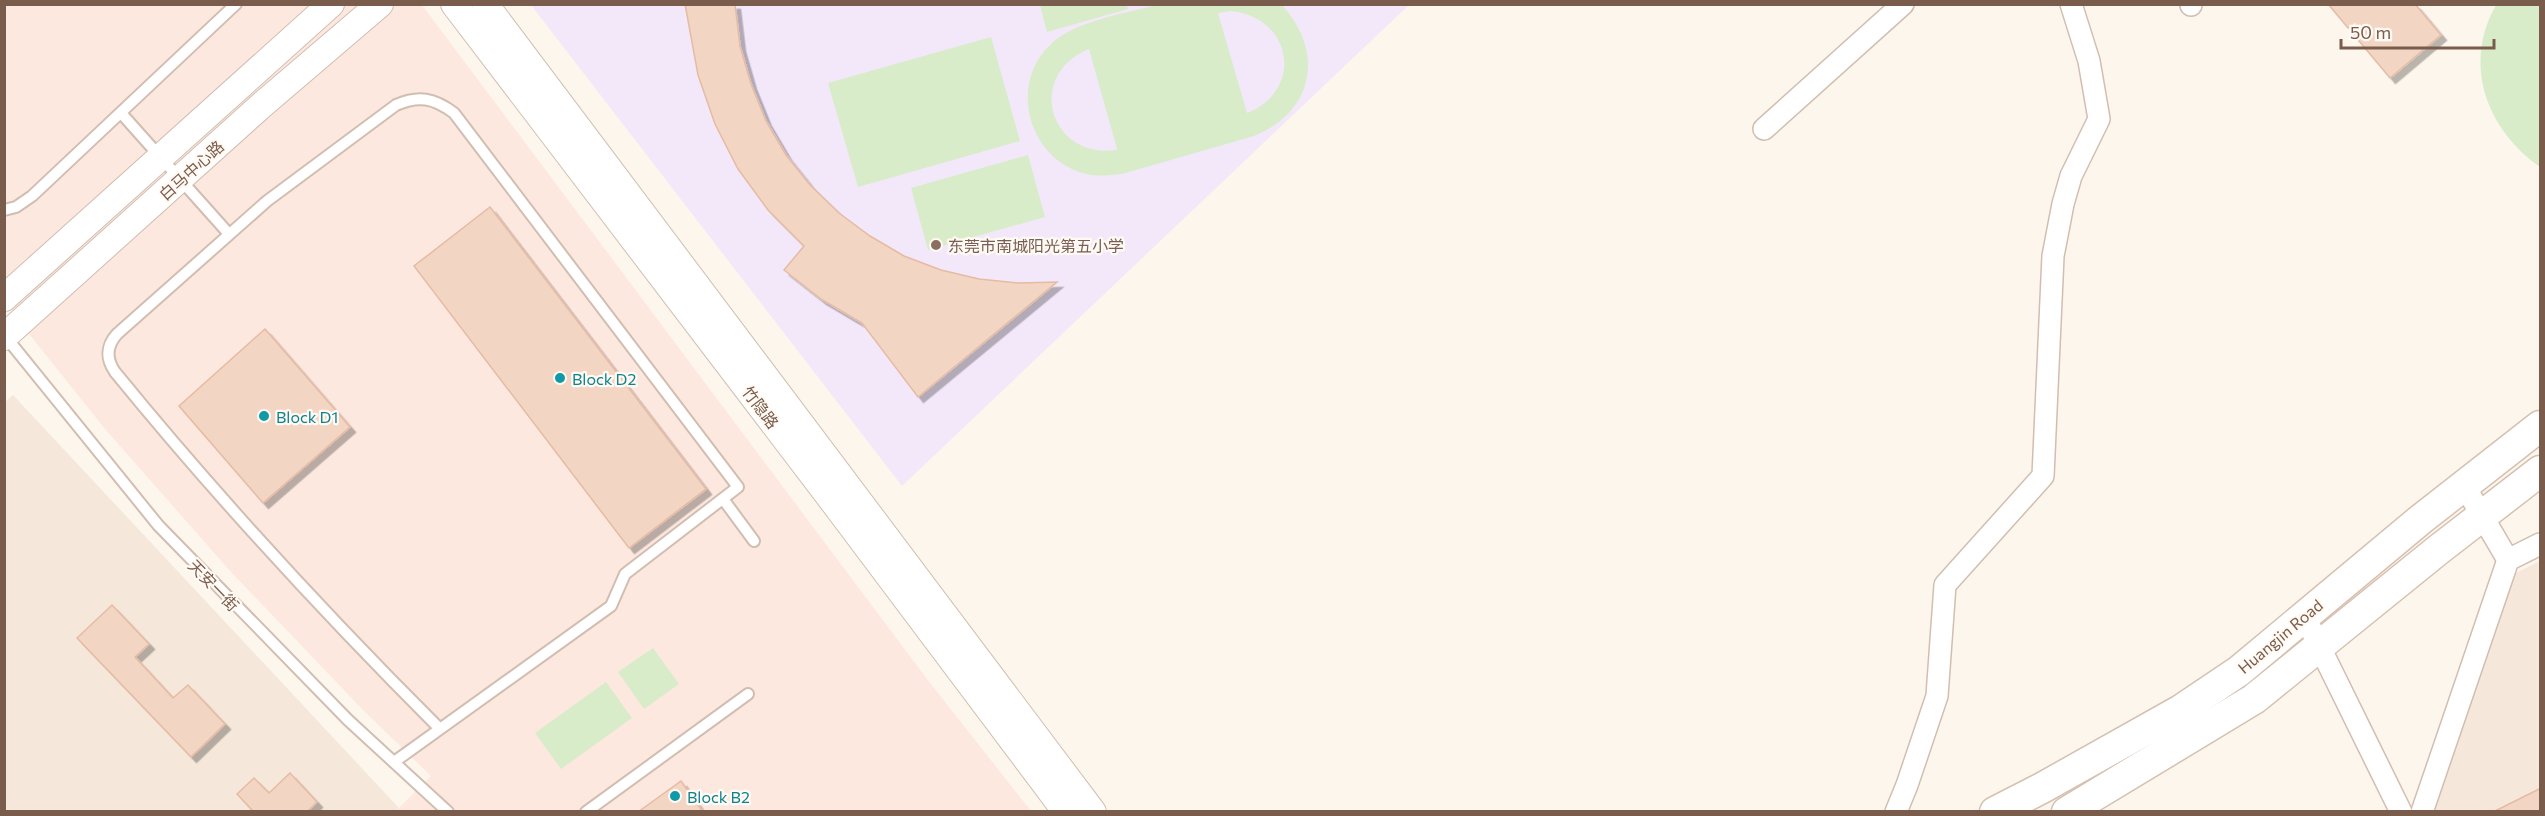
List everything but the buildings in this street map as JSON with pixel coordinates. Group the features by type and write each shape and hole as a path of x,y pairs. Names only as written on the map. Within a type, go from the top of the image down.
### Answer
{"main road":[{"name":"Huangjin Road","path":"1995,812 2181,710 2239,671 2464,485 2541,426"},
{"name":"Huangjin Road","path":"2067,812 2254,699 2541,471"}],"street":[{"name":"白马中心路","path":"4,298 331,4"},
{"name":"白马中心路","path":"5,337 263,104 380,4"},
{"name":"竹隐路","path":"454,4 1066,812"},
{"name":"竹隐路","path":"485,4 1093,812"},
{"path":"1764,129 1903,4"},
{"path":"1896,812 1908,785 1936,696 1945,585 2043,476 2054,256 2062,204 2071,176 2099,119 2089,61 2071,4"},
{"path":"2464,485 2508,560"},
{"path":"2422,812 2508,560 2541,544"},
{"path":"2304,615 2402,812"}],"lane":[{"path":"4,210 16,207 32,196 236,4"},
{"path":"394,762 440,729 611,606 626,574 738,487 454,113 441,103 426,98 411,99 396,105 267,201 117,334 108,348 110,365 155,421 255,535 382,671 440,729"},
{"path":"121,113 229,234"},
{"name":"天安一街","path":"5,337 158,525 236,608 448,812"},
{"path":"723,499 754,541"},
{"path":"586,812 748,694"}],"shaded area":[{"path":"5,5 422,5 927,679 1031,811 396,811 431,776 363,710 231,572 105,429 5,304"},
{"name":"东莞市南城阳光第五小学","path":"531,5 1409,5 902,486"},
{"path":"13,395 399,808 396,811 5,811 4,403"},
{"path":"2540,561 2540,811 2422,812 2514,574"}],"green space":[{"path":"1040,5 1127,5 1128,9 1047,32"},
{"path":"1157,5 1282,5 1296,23 1304,42 1308,61 1307,79 1301,96 1290,112 1274,125 1254,136 1122,174 1090,175 1066,166 1050,154 1038,138 1031,119 1028,99 1030,80 1038,61 1051,44 1073,29 1101,19","holes":["1231,11 1252,16 1267,26 1278,40 1284,56 1284,72 1278,88 1265,102 1247,113 1218,13","1089,49 1117,149 1117,150 1094,150 1075,142 1061,129 1054,113 1052,95 1057,77 1069,61"]},
{"path":"2496,5 2540,5 2540,167 2521,152 2506,135 2485,95 2481,73 2481,50 2486,28"},
{"path":"991,37 1020,141 858,187 828,83"},
{"path":"1028,155 1045,217 928,250 911,188"},
{"path":"653,648 679,684 644,709 618,672"},
{"path":"606,682 632,718 561,769 535,733"}],"place":[{"name":"东莞市南城阳光第五小学","path":"936,245"},
{"name":"Block D2","path":"560,378"},
{"name":"Block D1","path":"264,416"},
{"name":"Block B2","path":"675,796"}]}
